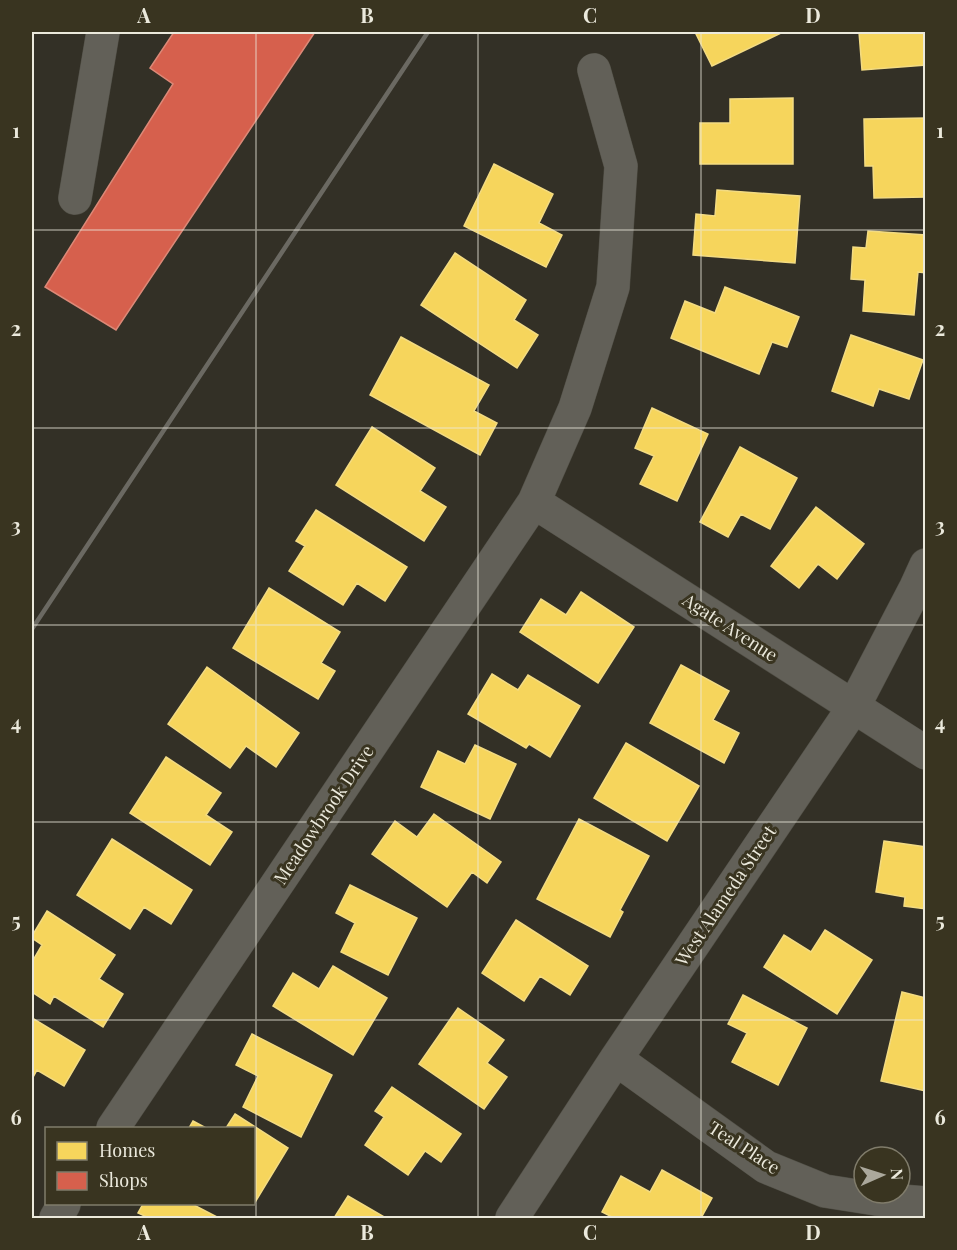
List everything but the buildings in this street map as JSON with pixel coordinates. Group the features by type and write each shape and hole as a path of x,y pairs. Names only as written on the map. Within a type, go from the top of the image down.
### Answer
{"street":[{"path":"75,198 103,32"},
{"name":"Meadowbrook Drive","path":"114,1127 534,502 575,408 613,287 621,166 594,70"},
{"name":"Agate Avenue","path":"534,502 926,753"},
{"name":"West Alameda Street","path":"512,1218 616,1059 853,708 926,565"},
{"name":"Teal Place","path":"616,1059 766,1167 825,1191 876,1199 926,1203"}],"railway":[{"path":"32,629 428,32"}]}
